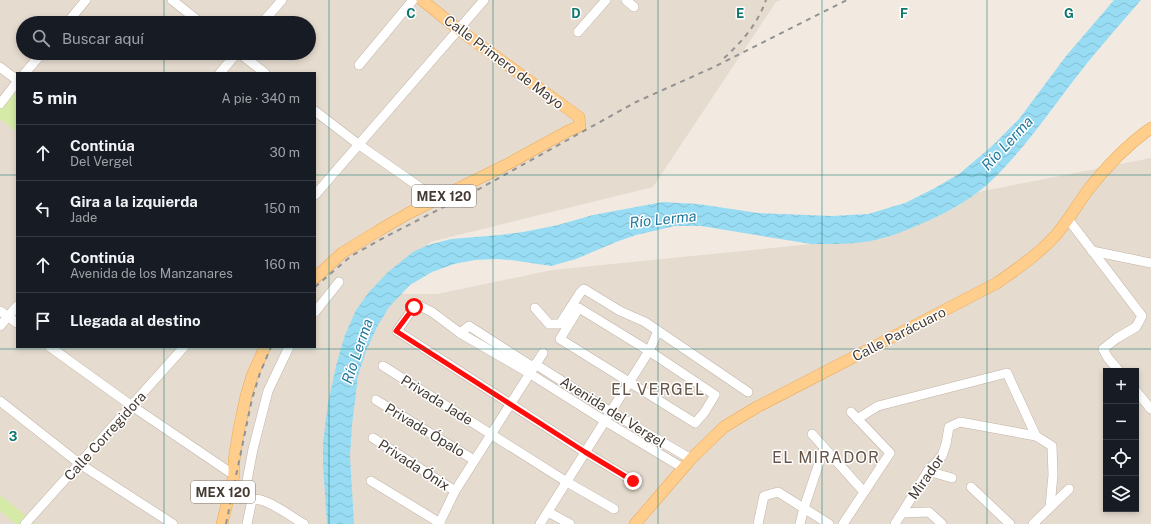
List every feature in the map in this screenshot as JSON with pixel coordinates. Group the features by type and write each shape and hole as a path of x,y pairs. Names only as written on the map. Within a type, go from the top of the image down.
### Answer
{"main road":[{"name":"Calle Primero de Mayo","path":"422,0 458,29 579,117 580,126 568,130 438,200"},
{"name":"Calle Parácuaro","path":"636,524 691,459 724,427 757,407 997,283 1025,264 1056,234 1089,189 1117,157 1151,128"},
{"name":"MEX 120","path":"316,277 342,253 403,216 438,200"},
{"name":"MEX 120","path":"222,524 246,396 252,376 265,348"},
{"name":"MEX 120","path":"215,524 231,474"}],"street":[{"path":"73,16 86,0"},
{"path":"172,0 192,16"},
{"path":"268,16 282,0"},
{"path":"359,64 413,0"},
{"path":"316,194 484,0"},
{"path":"578,32 606,0"},
{"path":"26,72 36,60"},
{"path":"221,72 232,60"},
{"path":"247,60 264,72"},
{"path":"0,67 16,80"},
{"path":"0,104 16,82"},
{"path":"316,112 358,144 438,200"},
{"path":"1068,219 1142,316 1136,328 1117,338 1103,349 1116,368"},
{"path":"1092,251 1151,263"},
{"path":"316,311 339,282"},
{"path":"535,308 549,324 560,324 584,289 620,311 645,322 748,392"},
{"path":"532,368 460,334 432,312 418,305 414,307 396,331 633,481"},
{"path":"0,326 16,307"},
{"path":"579,308 649,351 715,395 704,413 695,422 560,339 579,308"},
{"path":"0,311 16,322"},
{"path":"540,524 649,351 658,331"},
{"path":"51,348 231,474"},
{"name":"Calle Corregidora","path":"26,524 183,348"},
{"path":"247,524 252,500 246,486 253,449 268,391 289,348"},
{"path":"371,481 440,524 455,491 532,368 543,353"},
{"name":"Privada Jade","path":"383,366 567,482 614,509"},
{"name":"Avenida del Vergel","path":"532,368 691,459"},
{"name":"Avenida del Vergel","path":"532,368 605,421 683,468"},
{"path":"857,419 878,406 1007,373 1036,436 1052,446 1053,475 1050,507"},
{"path":"1139,394 1151,408"},
{"name":"Privada Ópalo","path":"376,400 474,460"},
{"path":"0,401 80,464 173,524"},
{"path":"843,524 890,453 850,412"},
{"name":"Mirador","path":"895,524 928,471 942,456 946,444 948,427 960,422 1036,436"},
{"path":"812,434 864,492"},
{"name":"Privada Ónix","path":"373,438 455,491"},
{"path":"800,524 824,448"},
{"path":"928,471 952,478"},
{"path":"971,487 1010,524"},
{"path":"1033,524 1069,489"},
{"path":"758,524 764,496 778,492 829,524"},
{"path":"252,500 260,499 304,524"},
{"path":"548,512 570,524"},
{"path":"902,513 929,512 942,524"}],"shaded area":[{"path":"0,0 781,0 776,2 653,187 430,242 392,294 437,294 552,270 884,238 934,218 960,205 978,192 1151,158 1151,524 0,524"}],"green space":[{"path":"16,87 16,131 0,119 0,109"},
{"path":"0,495 36,524 16,524 0,511"}],"water":[{"name":"Río Lerma","path":"1114,0 1141,0 1088,62 1041,124 1004,168 981,190 971,197 941,215 909,229 865,242 847,244 811,244 701,226 675,226 636,235 576,259 551,266 511,260 475,260 454,264 432,272 410,285 389,307 377,327 366,351 358,376 350,456 354,524 327,524 323,443 328,403 337,362 345,335 356,310 369,292 388,272 413,252 428,245 451,239 523,232 558,225 593,215 663,202 698,204 758,213 832,216 868,214 905,203 959,174 991,147 1019,119 1066,56"}],"railway":[{"path":"724,58 749,32 759,17 766,0"},
{"path":"316,286 351,256 387,236 479,189 636,102 714,67 847,0"},
{"path":"226,524 252,399 260,373 271,348"}],"district":[{"name":"EL VERGEL","path":"658,389"},
{"name":"EL MIRADOR","path":"826,457"}],"route":[{"path":"414,307 396,331 633,481"}]}
